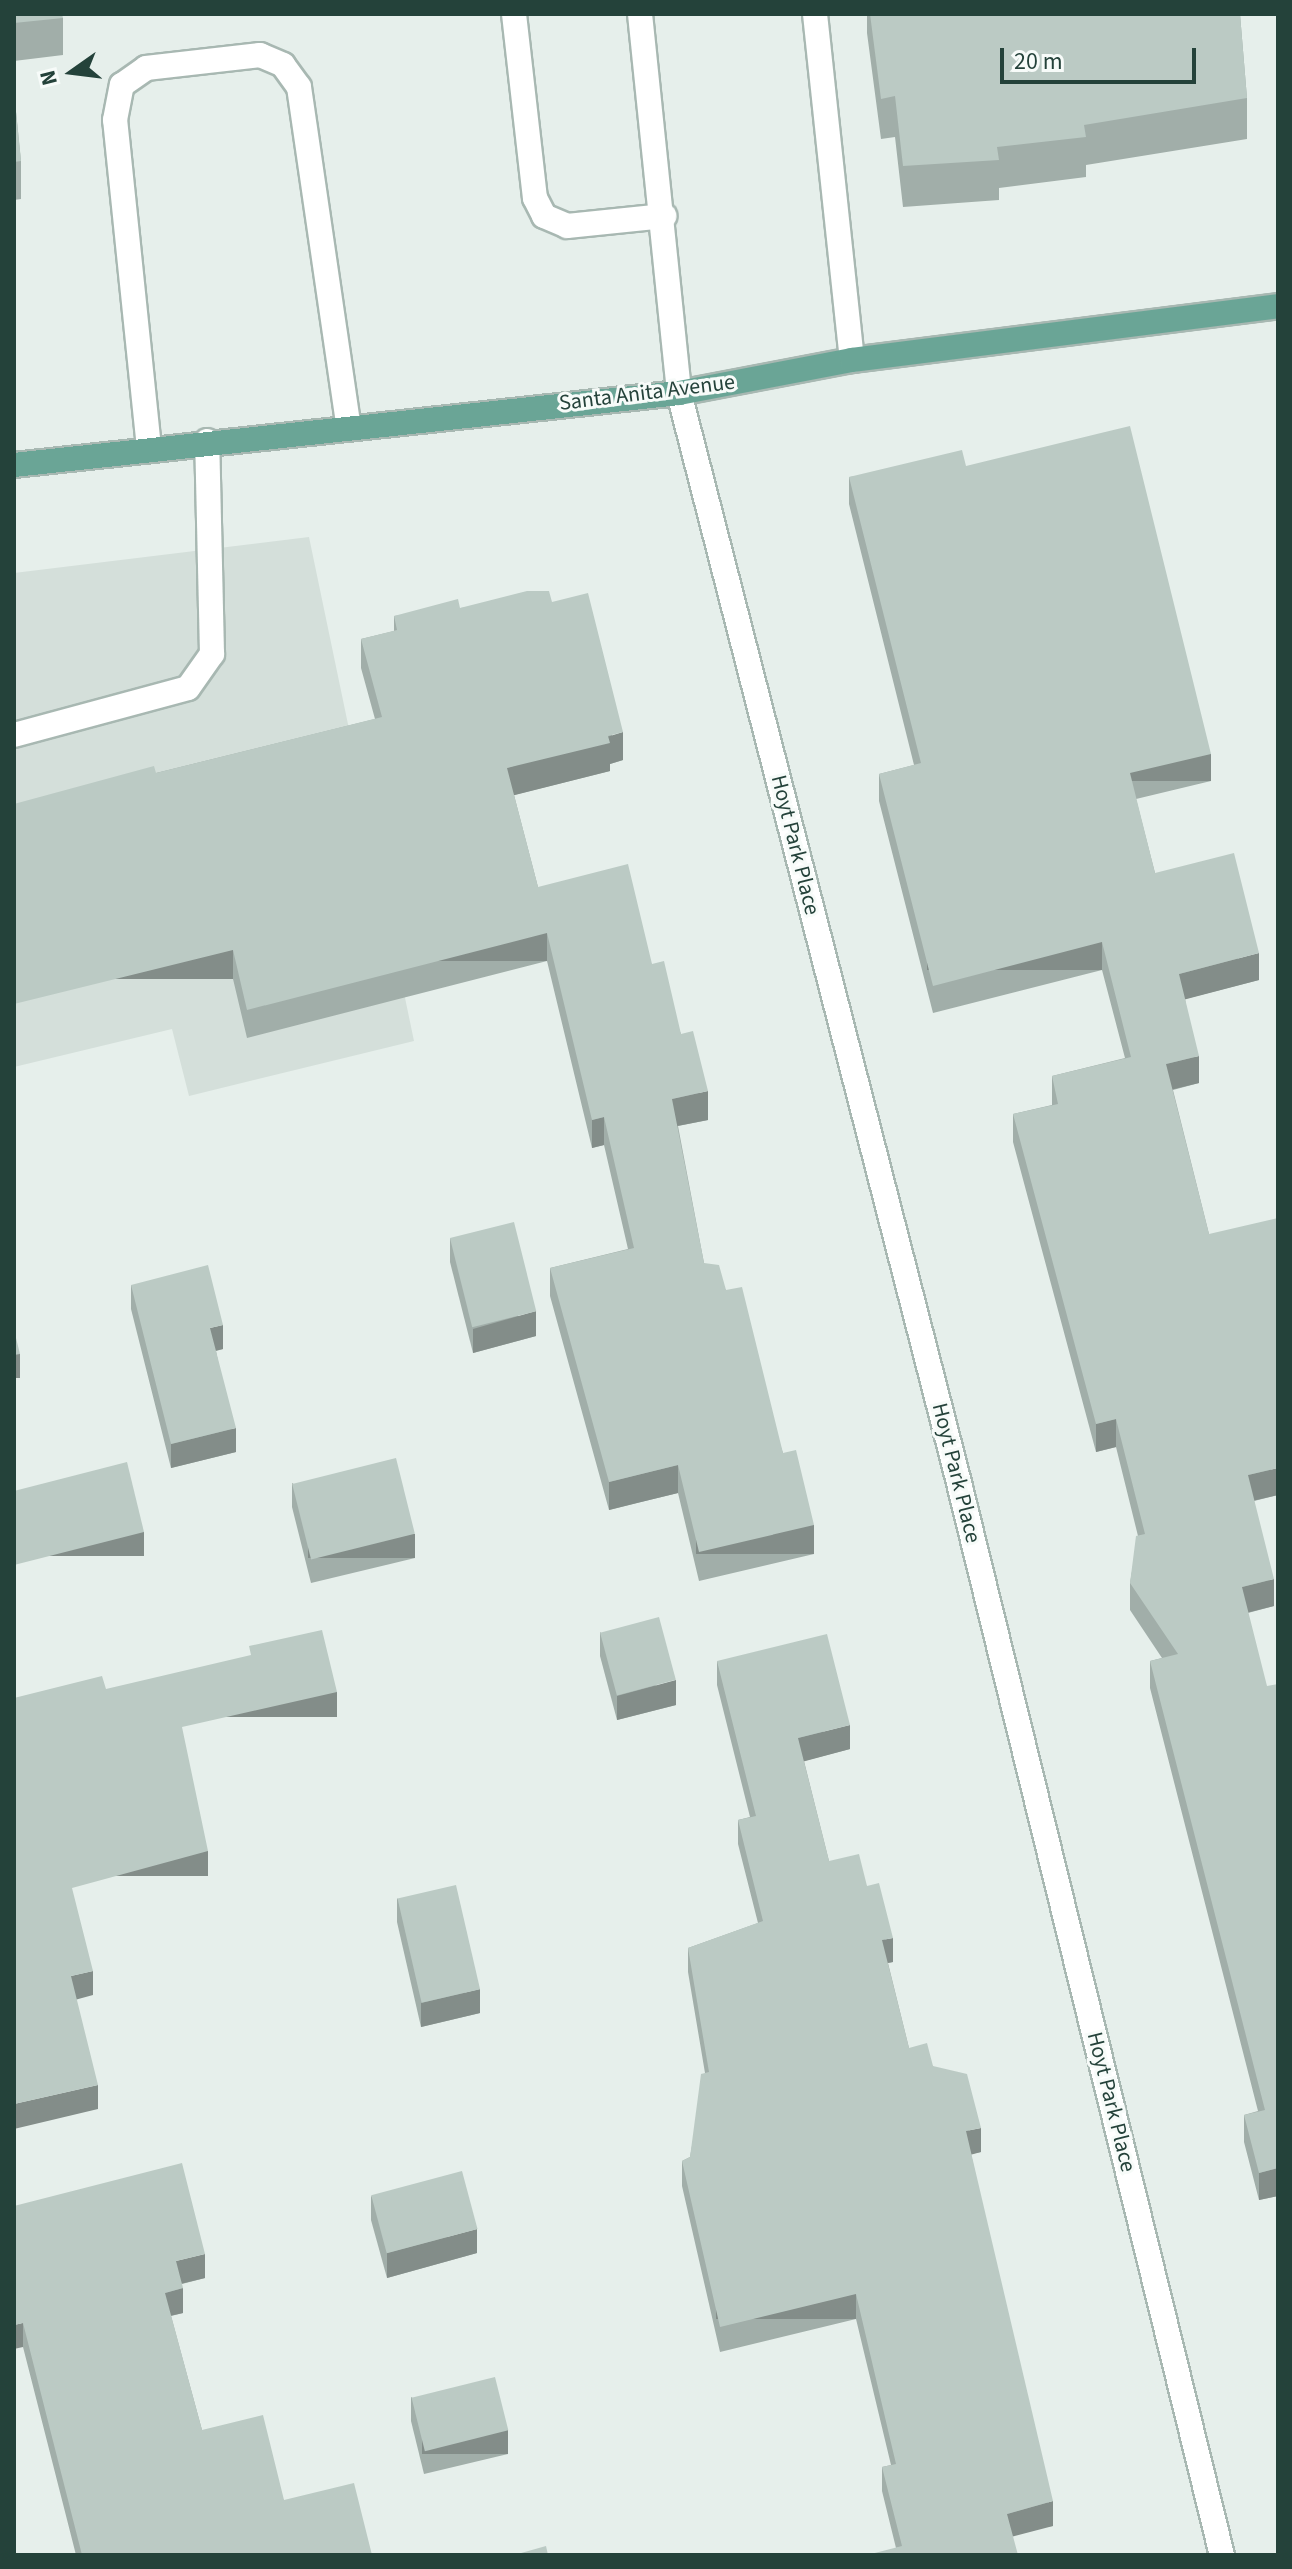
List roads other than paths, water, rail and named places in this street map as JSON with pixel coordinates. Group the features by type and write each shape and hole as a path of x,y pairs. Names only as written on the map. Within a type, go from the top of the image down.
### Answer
{"main road":[{"name":"Santa Anita Avenue","path":"14,465 348,424 679,393 852,360 1278,306"}],"street":[{"path":"514,14 535,198 544,216 567,226 664,216"},
{"name":"Hoyt Park Place","path":"640,14 664,216 679,393 956,1472 1222,2555"},
{"path":"815,14 852,360"},
{"path":"149,448 115,120 122,85 146,68 260,55 283,65 299,87 348,424"},
{"path":"14,735 188,688 212,654 207,441"}]}
